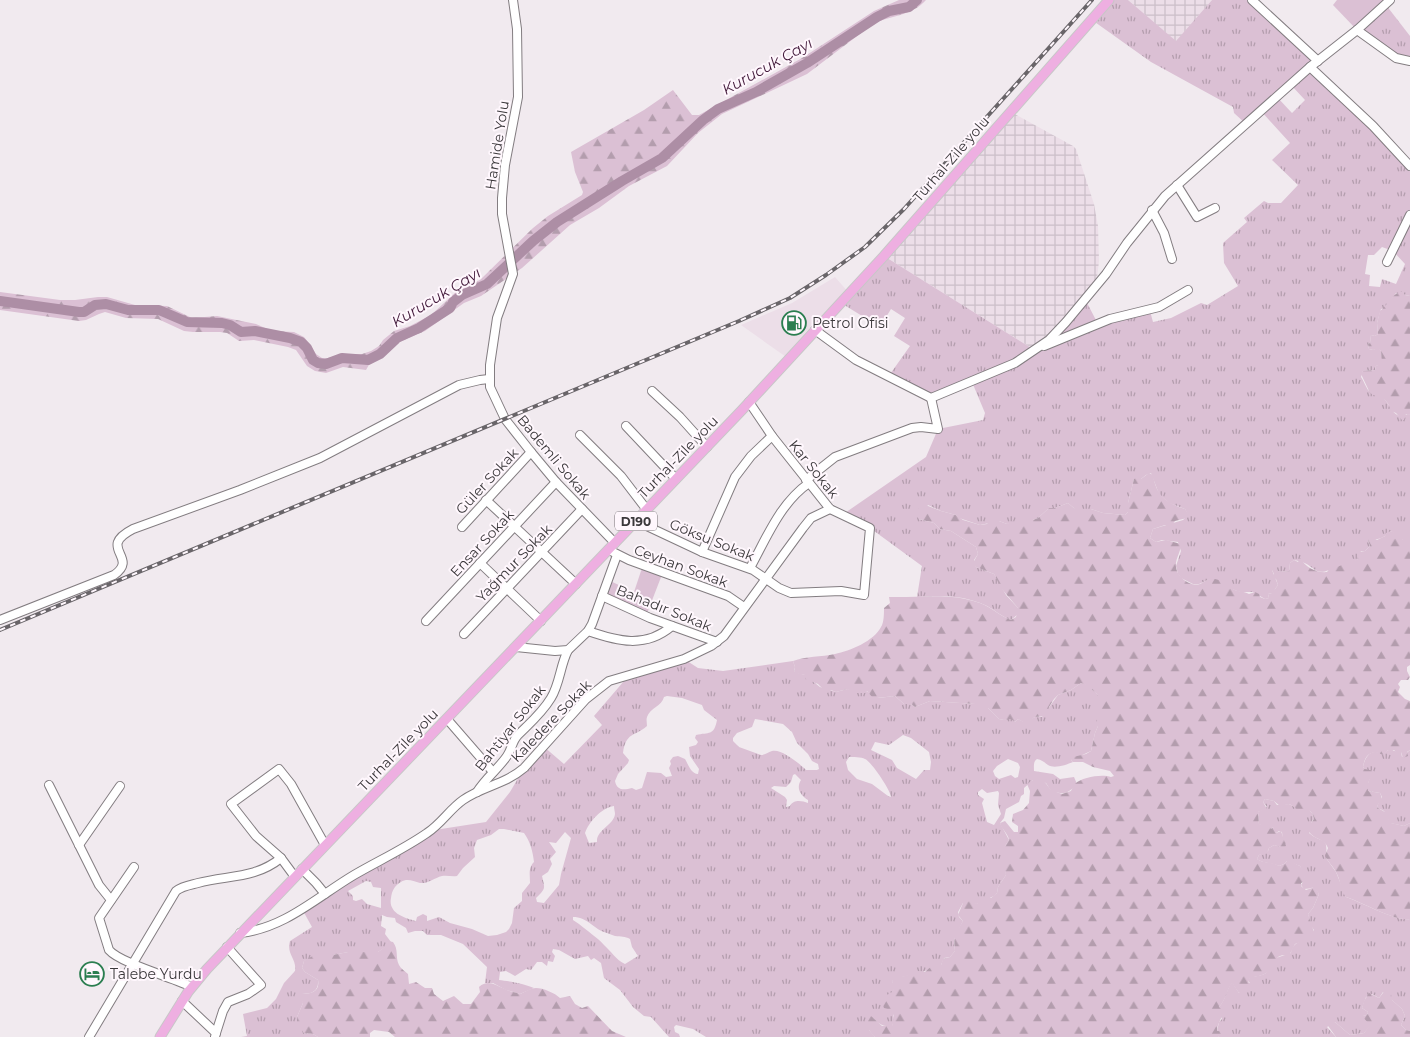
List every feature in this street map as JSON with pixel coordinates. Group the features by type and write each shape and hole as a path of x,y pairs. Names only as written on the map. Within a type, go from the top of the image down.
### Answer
{"main road":[{"name":"Turhal-Zile yolu","path":"160,1037 192,987 227,947 576,584 614,549 636,521 897,242 1109,0"}],"street":[{"name":"Hamide Yolu","path":"489,379 497,318 511,279 512,268 502,214 502,198 505,165 518,96 517,29 513,0"},
{"path":"1252,0 1318,61"},
{"path":"815,330 856,360 931,398 1015,363 1039,348 1066,322 1106,274 1127,242 1152,210 1177,185 1390,0"},
{"path":"1357,30 1396,58 1410,61"},
{"path":"1310,68 1373,126 1410,166"},
{"path":"1177,185 1197,217 1215,208"},
{"path":"1152,210 1164,233 1172,259"},
{"path":"1387,262 1410,215"},
{"path":"1039,348 1110,319 1158,307 1188,290"},
{"path":"0,620 120,571 123,560 117,543 119,538 133,529 240,490 320,458 459,386 489,379"},
{"name":"Bademli Sokak","path":"489,379 493,395 502,414 531,452 582,509 614,549"},
{"path":"652,391 680,417 707,447"},
{"path":"750,568 778,517 790,500 835,457 912,428 921,426 938,429 931,398"},
{"name":"Kar Sokak","path":"749,402 772,436 830,509 870,528 864,595"},
{"path":"626,426 676,479"},
{"path":"580,435 621,476 647,510"},
{"path":"702,552 735,476 751,456 772,436"},
{"name":"Güler Sokak","path":"462,527 531,452"},
{"name":"Ensar Sokak","path":"426,621 556,482"},
{"path":"486,500 576,584"},
{"name":"Yağmur Sokak","path":"464,634 582,509"},
{"name":"Kaledere Sokak","path":"240,933 270,927 428,832 455,807 477,792 507,780 524,768 586,699 608,681 684,659 717,642 724,636 811,518 830,509"},
{"name":"Göksu Sokak","path":"636,521 702,552 750,568 779,588 797,594 833,591 864,595"},
{"path":"516,647 555,651 568,650 588,631 602,596 614,549"},
{"name":"Ceyhan Sokak","path":"614,549 728,596 744,607"},
{"path":"480,563 541,621"},
{"name":"Bahadır Sokak","path":"602,596 672,626 717,642"},
{"path":"588,631 613,639 637,641 656,637 672,626"},
{"name":"Bahtiyar Sokak","path":"477,792 508,754 516,738 539,716 550,700 558,685 562,664 568,650"},
{"path":"447,719 493,772"},
{"path":"294,877 281,858 256,836 232,804 279,768 296,792 325,845"},
{"path":"49,785 99,885 111,900"},
{"path":"79,845 120,786"},
{"path":"89,1037 178,889 210,880 253,874 266,869 281,858"},
{"path":"134,867 99,920 109,950 112,954 192,987"},
{"path":"302,869 325,894"},
{"path":"182,1002 215,1035 228,1002 248,994 261,985 227,947"}],"shaded area":[{"path":"1128,0 1212,0 1176,42"},
{"path":"1011,112 1076,149 1094,204 1098,226 1099,261 1096,287 1036,351 884,256"},
{"path":"835,277 849,293 789,359 741,325 792,303"}],"green space":[{"path":"899,0 926,0 908,12 873,24 807,74 722,114 698,133 667,166 629,186 599,208 570,225 522,268 481,296 464,303 425,331 399,342 389,349 383,357 370,363 366,370 343,367 326,373 315,371 307,366 296,350 288,347 254,340 239,341 227,333 184,331 158,319 126,318 105,312 79,321 0,310 0,292 60,300 107,297 135,305 167,306 192,318 217,316 256,324 272,331 294,332 304,337 316,354 322,358 342,354 362,354 371,351 394,331 410,326 431,315 457,291 480,280 533,228 548,216 582,195 583,192 575,172 571,152 644,110 673,90 692,115 699,115 802,58 874,11"},
{"path":"1109,0 1128,0 1176,41 1212,0 1252,0 1318,61 1311,67 1410,166 1410,296 1396,293 1385,308 1381,309 1377,323 1378,334 1375,336 1371,335 1370,343 1368,344 1369,349 1378,348 1381,351 1383,364 1376,366 1375,370 1363,371 1361,377 1369,391 1383,398 1396,414 1399,416 1410,415 1410,540 1403,540 1391,531 1381,538 1368,540 1370,546 1365,551 1361,551 1357,560 1324,572 1317,571 1306,564 1294,560 1290,563 1289,571 1280,572 1272,570 1278,585 1272,593 1268,594 1269,598 1265,599 1253,592 1240,592 1229,588 1214,579 1193,584 1181,578 1176,566 1181,551 1178,542 1162,540 1156,542 1150,538 1153,529 1183,520 1188,515 1185,509 1169,503 1159,494 1151,473 1141,479 1134,479 1128,503 1128,512 1125,515 1103,513 1091,509 1075,509 1068,503 1055,508 1049,508 1033,520 1007,524 999,521 980,525 928,505 919,519 934,523 940,529 951,531 976,547 978,554 974,560 976,567 994,574 1006,595 1018,608 1018,614 1011,620 987,606 970,600 944,596 917,597 922,566 870,528 842,515 926,457 938,429 983,420 985,413 972,382 931,398 888,377 910,346 894,336 905,318 891,309 880,327 841,303 884,256 1036,351 1085,299 1098,324 1150,311 1153,322 1171,318 1201,303 1207,305 1238,286 1224,263 1223,243 1247,222 1244,218 1264,201 1268,203 1281,203 1298,185 1272,160 1290,143 1261,111 1246,124 1234,113 1233,107 1151,62 1092,20","holes":["1291,85 1305,100 1292,113 1277,97","1382,247 1393,251 1405,264 1396,284 1382,279 1380,287 1369,286 1370,275 1365,274 1368,255 1374,255"]},
{"path":"1337,0 1390,0 1357,30 1333,5"},
{"path":"1386,5 1410,36 1410,61 1405,60 1357,30"},
{"path":"1401,291 1405,295 1410,296 1410,415 1406,414 1404,420 1391,411 1385,400 1370,393 1361,374 1363,371 1375,370 1376,366 1382,363 1381,351 1369,349 1368,344 1370,343 1371,335 1375,336 1378,334 1377,323 1380,311"},
{"path":"1149,473 1153,475 1159,493 1167,501 1185,509 1189,515 1187,518 1175,521 1172,525 1153,529 1150,538 1156,542 1166,540 1181,544 1176,567 1181,578 1188,583 1196,585 1215,579 1236,590 1249,594 1255,592 1265,599 1269,598 1268,594 1272,593 1272,590 1278,585 1276,579 1273,578 1273,568 1280,572 1289,571 1290,563 1294,560 1298,562 1300,558 1305,565 1312,569 1319,572 1327,572 1330,568 1357,560 1359,552 1365,551 1370,546 1368,540 1370,536 1377,540 1391,531 1401,536 1403,540 1410,540 1410,665 1407,667 1407,671 1410,677 1408,680 1401,680 1398,684 1400,687 1398,692 1410,701 1410,750 1407,752 1408,756 1403,758 1401,752 1397,753 1394,750 1391,752 1388,750 1383,755 1372,753 1365,759 1363,767 1374,771 1368,783 1368,791 1380,793 1381,799 1377,806 1378,808 1390,815 1388,818 1391,823 1404,826 1410,823 1410,919 1396,918 1346,897 1336,871 1325,856 1328,848 1309,832 1309,826 1314,819 1311,812 1297,809 1289,804 1280,806 1274,801 1265,799 1263,802 1267,809 1258,812 1259,824 1268,825 1271,829 1273,827 1276,833 1281,831 1286,846 1284,848 1274,845 1269,848 1267,853 1259,855 1257,859 1279,866 1288,860 1300,866 1306,881 1301,883 1301,886 1306,890 1315,887 1319,894 1308,914 1314,932 1306,940 1295,944 1289,956 1278,957 1267,973 1250,978 1248,982 1254,986 1253,988 1239,993 1232,983 1224,1001 1219,1007 1223,1010 1217,1031 1225,1033 1218,1037 875,1037 868,1029 867,1018 871,1016 882,1026 892,1026 894,1016 891,1010 884,1008 882,998 894,989 892,981 895,977 919,971 925,972 933,966 941,965 943,959 950,957 955,951 954,936 963,921 958,915 963,903 969,901 977,904 982,898 991,898 997,893 998,887 1006,875 1003,849 1009,840 1000,823 1005,821 1014,832 1018,832 1018,826 1012,822 1013,814 1023,810 1029,803 1030,791 1027,784 1036,778 1045,782 1051,790 1062,794 1071,791 1075,784 1087,778 1114,776 1110,771 1071,760 1073,757 1091,751 1098,726 1096,721 1098,695 1088,686 1081,683 1071,690 1058,695 1049,707 1047,716 1035,717 1027,722 1018,719 1015,722 1011,719 999,719 988,708 980,708 975,704 930,701 915,707 911,704 904,704 895,696 872,697 867,691 865,693 857,693 847,689 836,692 831,690 827,693 818,684 805,679 805,675 794,673 793,661 841,653 873,637 882,625 884,608 890,603 889,597 935,596 957,598 980,603 1011,620 1016,617 1018,608 1001,588 994,574 976,567 973,563 978,554 976,547 951,531 940,529 934,523 919,519 916,515 917,510 923,504 980,525 987,524 992,517 1007,524 1016,520 1033,520 1049,508 1055,508 1068,503 1075,509 1091,509 1103,513 1125,515 1128,512 1128,503 1134,479 1141,479"},
{"path":"643,565 663,572 646,616 602,596 608,580 634,592"},
{"path":"684,659 698,668 723,671 793,661 794,672 805,675 820,687 836,692 847,689 866,691 878,698 895,696 904,704 911,704 915,707 930,701 976,704 988,708 999,719 1011,718 1015,722 1018,719 1024,722 1035,717 1042,717 1058,695 1071,690 1081,683 1088,685 1098,695 1098,726 1091,751 1071,760 1073,762 1053,767 1040,760 1036,760 1034,771 1053,774 1060,779 1074,777 1077,784 1068,792 1060,793 1051,791 1046,783 1033,780 1024,788 1024,794 1019,802 1006,809 1004,818 1000,823 1009,840 1005,846 1004,855 1006,875 998,887 997,893 977,904 963,903 958,912 959,917 963,921 954,939 955,951 950,957 944,958 941,965 892,981 895,988 891,996 894,1021 892,1026 886,1026 873,1018 869,1030 875,1037 706,1037 693,1029 676,1025 674,1027 675,1032 680,1037 669,1037 651,1017 644,1016 633,1007 620,990 604,978 601,963 594,958 591,960 588,956 575,959 559,950 553,949 552,952 555,956 553,962 548,961 547,966 542,962 537,962 531,970 526,969 515,976 506,971 500,972 499,980 534,988 520,994 506,990 493,983 485,983 487,967 463,944 441,935 427,935 423,931 408,933 406,928 396,922 395,918 382,915 381,926 386,929 385,934 391,942 388,942 387,946 378,952 348,952 304,961 302,968 318,980 318,984 314,991 302,994 303,1003 297,1017 304,1033 313,1034 318,1037 241,1037 247,1036 243,1014 267,1008 276,999 284,983 295,971 289,949 290,941 312,927 302,909 428,832 486,822 510,792 524,768 543,746 564,764 602,725 594,716 630,674","holes":["667,696 682,698 702,705 704,710 717,720 712,731 696,735 695,738 698,742 696,745 689,747 690,756 699,769 698,774 692,771 685,759 678,756 673,757 670,761 669,768 672,776 666,777 661,773 647,772 642,788 636,790 617,787 615,781 618,774 629,760 623,753 626,741 647,726 649,714","755,719 783,724 792,732 797,743 812,761 818,764 819,769 806,770 790,757 780,752 772,751 761,755 739,747 733,741 737,733 752,727","903,735 911,738 929,752 930,770 924,770 916,779 897,768 892,760 871,750 875,742 889,745","849,757 865,759 880,776 891,797 872,784 857,779 848,770 846,762","1008,759 1018,763 1020,767 1018,777 1015,778 1011,775 999,779 993,771","795,774 801,780 800,791 808,800 808,803 796,801 786,807 787,800 785,797 771,788 774,786 786,787","982,789 987,793 998,791 999,793 998,805 1001,814 994,825 987,822 982,803 984,799 978,795 978,792","614,806 615,814 612,821 599,834 597,842 589,843 585,833 589,824 600,813","499,829 504,829 524,833 531,847 534,862 530,869 530,883 522,893 522,901 514,908 512,923 506,932 488,936 450,923 439,917 427,921 427,916 423,914 417,917 416,921 394,911 391,898 397,885 406,880 423,883 442,876 457,876 475,857 474,848 477,840 491,835","565,832 571,838 559,885 544,903 537,902 536,898 544,888 542,876 548,872 552,864 550,859 556,852 549,842 556,843","366,881 371,882 373,887 381,888 381,908 367,904 362,899 353,900 353,896 348,891","573,917 578,917 604,932 630,939 632,947 638,956 625,964 598,939 573,920"]},
{"path":"1388,750 1401,752 1402,757 1410,750 1410,823 1404,826 1390,823 1384,811 1377,806 1382,797 1380,793 1368,791 1371,775 1363,767 1365,759 1373,752 1383,754"},
{"path":"1265,799 1274,801 1277,805 1289,804 1301,810 1309,810 1312,813 1314,819 1309,833 1324,841 1326,858 1336,872 1346,897 1388,915 1410,919 1410,1031 1401,1025 1405,1016 1402,1009 1383,992 1379,998 1372,994 1366,997 1362,1008 1368,1012 1367,1015 1363,1016 1371,1025 1364,1033 1350,1035 1335,1022 1327,1027 1336,1037 1218,1037 1223,1031 1217,1031 1219,1022 1222,1019 1219,1007 1232,982 1239,993 1250,983 1248,981 1250,977 1267,972 1276,958 1291,953 1294,945 1312,934 1314,930 1308,914 1319,894 1314,888 1304,889 1301,885 1305,879 1300,866 1287,861 1279,866 1257,859 1259,855 1268,851 1274,845 1282,847 1283,841 1282,832 1276,833 1273,827 1271,829 1259,824 1258,812 1267,807 1263,802"},
{"path":"388,941 393,942 395,945 398,962 401,968 408,974 409,984 416,982 425,988 432,988 434,994 443,1001 454,996 463,1004 471,1004 480,992 479,987 485,983 520,994 539,988 560,998 570,996 575,1004 582,1008 588,1006 612,1031 626,1037 395,1037 389,1032 374,1030 370,1033 370,1037 318,1037 313,1034 304,1033 297,1024 297,1017 303,1003 300,997 302,994 314,991 318,987 318,980 302,968 304,961 316,954 333,955 348,952 378,952 386,946"},
{"path":"1386,989 1391,994 1392,1000 1402,1009 1405,1016 1401,1025 1410,1031 1410,1037 1336,1037 1326,1023 1335,1022 1350,1035 1364,1033 1370,1025 1362,1016 1367,1015 1368,1012 1362,1008 1364,1001 1369,993 1379,998"}],"waterway":[{"name":"Kurucuk Çayı","path":"0,301 79,312 84,312 95,305 106,304 128,310 159,310 187,322 222,323 230,325 241,332 255,331 290,338 301,342 307,348 313,360 318,363 326,364 342,358 368,360 380,354 397,338 419,328 450,308 453,302 462,295 487,284 533,241 557,222 662,158 703,120 718,109 756,92 807,63 877,17 889,11 909,7 917,0"}],"railway":[{"path":"0,630 790,298 865,247 904,209 1092,0"}],"place":[{"name":"Petrol Ofisi","path":"794,323"},
{"name":"Talebe Yurdu","path":"92,974"}]}
